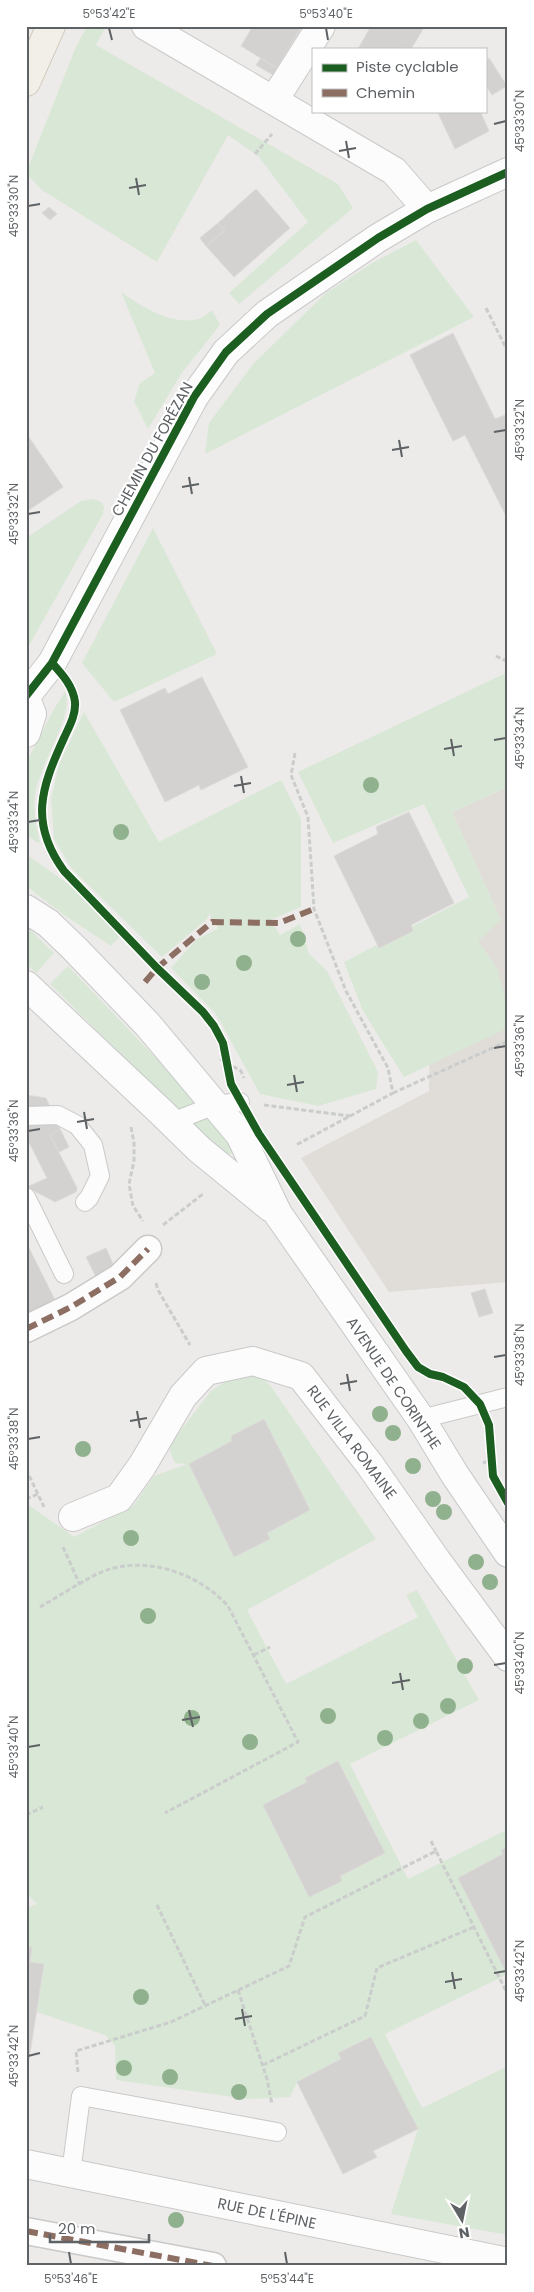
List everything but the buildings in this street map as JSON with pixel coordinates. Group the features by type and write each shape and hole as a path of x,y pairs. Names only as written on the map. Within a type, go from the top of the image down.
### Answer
{"main road":[{"path":"26,82 51,26"}],"street":[{"path":"146,26 394,172 427,209"},
{"path":"274,100 321,26"},
{"name":"CHEMIN DU FORÉZAN","path":"26,732 32,714 26,697 52,663 194,397 226,352 275,309 378,238 427,209 508,172"},
{"path":"26,908 48,923 75,949 227,1103 240,1135 278,1214"},
{"path":"26,985 200,1150 278,1214"},
{"name":"AVENUE DE CORINTHE","path":"278,1214 421,1419 455,1475 508,1553"},
{"path":"26,1329 71,1307 120,1277 148,1249"},
{"name":"RUE VILLA ROMAINE","path":"206,1371 253,1361 301,1376 381,1480 437,1561 508,1657"},
{"path":"74,1517 119,1498 142,1466 183,1396 206,1371"},
{"name":"RUE DE L'ÉPINE","path":"26,2164 508,2262"},
{"path":"26,2231 213,2266"}],"lane":[{"path":"172,1122 227,1103"},
{"path":"26,1116 58,1115 77,1125 92,1145 100,1176 89,1198 84,1202"},
{"path":"26,1196 64,1274"},
{"path":"421,1419 508,1397"},
{"path":"71,2173 81,2096 277,2132"}],"path":[{"path":"486,308 508,352"},
{"path":"496,656 508,662"},
{"path":"296,753 291,775 308,817 314,909 346,991 388,1068 393,1094"},
{"path":"296,1145 393,1094 508,1040"},
{"path":"225,1050 231,1084 227,1103 350,1116"},
{"path":"203,1194 167,1221 152,1235 148,1249 158,1290 206,1371"},
{"path":"26,1499 38,1494"},
{"path":"40,1607 109,1569 134,1565 177,1571 216,1592 228,1606 298,1742 165,1813"},
{"path":"254,1655 270,1647"},
{"path":"26,1815 43,1807"},
{"path":"431,1841 508,1995"},
{"path":"81,2096 76,2051 172,2022 289,1966 305,1917 436,1851"},
{"path":"157,1905 206,2005"},
{"path":"263,2065 365,2016 377,1968 474,1927"},
{"path":"238,1990 263,2065 277,2132"}],"shaded area":[{"path":"508,787 508,1282 389,1292 301,1158 429,1091 430,963 501,920 452,812"}],"green space":[{"path":"87,26 106,26 96,45 338,184 353,208 239,304 229,293 308,222 259,157 228,135 157,262 42,190 26,173 75,49"},
{"path":"416,240 474,317 205,454 209,423 254,363 326,293 374,262"},
{"path":"121,292 147,309 178,320 198,319 204,317 212,310 220,325 181,374 148,429 134,401 140,383 155,373"},
{"path":"93,499 101,502 104,507 103,514 26,651 26,538 81,501"},
{"path":"153,528 217,654 114,702 82,663"},
{"path":"508,672 508,787 452,812 501,920 478,941 497,968 505,997 508,999 508,1028 404,1077 363,1011 344,962 469,897 424,804 333,843 298,772"},
{"path":"65,692 67,702 65,714 42,770 35,795 35,818 40,842 38,843 26,835 26,763"},
{"path":"84,712 159,842 281,780 301,819 301,907 270,920 280,935 300,924 309,954 327,971 378,1072 376,1089 318,1106 260,1094 216,1014 171,968 197,939 219,928 212,922 210,913 206,920 162,957 72,869 54,839 51,799 59,764"},
{"path":"26,854 78,891 121,936 111,946 64,915 26,886"},
{"path":"26,926 54,953 36,973 26,963"},
{"path":"68,966 197,1101 178,1111 50,984"},
{"path":"203,1113 235,1151 224,1158 188,1121"},
{"path":"247,1376 260,1377 270,1385 376,1539 247,1610 286,1684 418,1617 406,1595 417,1590 479,1700 350,1764 408,1879 508,1829 508,1974 385,2034 422,2108 508,2066 508,2235 391,2214 418,2129 338,2053 341,2059 297,2082 290,2097 246,2099 116,2080 115,2046 105,2035 37,2012 44,1964 30,1962 32,1948 26,1947 26,1908 37,1904 26,1893 26,1503 74,1537 133,1506 154,1476 187,1464 175,1463 170,1451 171,1443 211,1391 229,1379"}],"marked path":[{"path":"145,982 157,968 212,922 279,923 314,909"},
{"path":"26,1329 71,1307 120,1277 148,1249"},
{"path":"26,2231 213,2266"}],"cycle path":[{"path":"26,696 52,663 194,397 226,352 267,314 378,238 427,209 508,172"},
{"path":"52,663 69,686 75,702 72,721 49,773 42,805 46,837 53,854 64,871 157,968 203,1012 214,1026 223,1043 231,1084 259,1134 418,1367 430,1374 443,1377 464,1387 480,1404 489,1425 493,1476 508,1503"}]}
